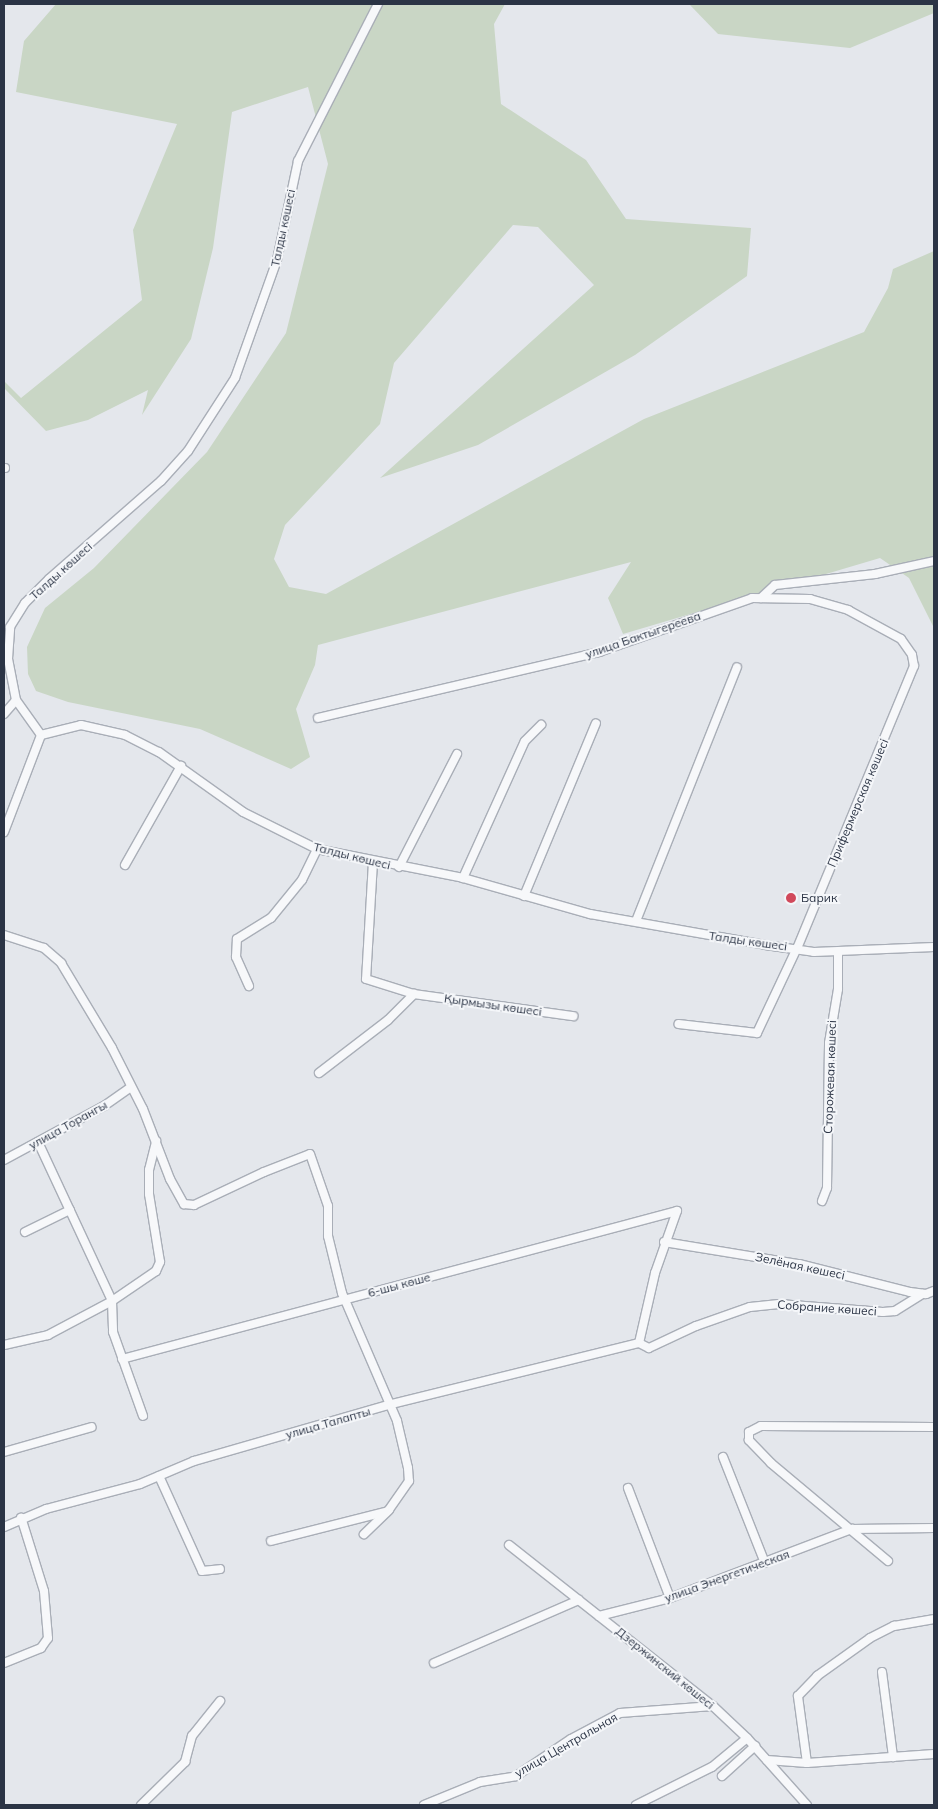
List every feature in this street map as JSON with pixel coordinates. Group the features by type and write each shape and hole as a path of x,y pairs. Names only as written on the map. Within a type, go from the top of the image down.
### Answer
{"street":[{"name":"Талды көшесі","path":"378,4 298,161 277,260 235,378 188,451 161,481 25,603 10,626 8,659 16,700 41,735 80,725 102,727 125,735 180,766 243,812 317,849 373,862 463,878 524,896 636,922 797,948 838,952 934,947"},
{"name":"улица Бактыгереева","path":"318,718 599,652 761,598 775,585 875,574 934,561"},
{"name":"Прифермерская көшесі","path":"679,1024 757,1033 797,948 914,666 912,655 901,639 848,610 810,599 761,598"},
{"path":"636,922 737,667"},
{"path":"4,714 16,700"},
{"path":"524,896 596,723"},
{"path":"463,878 525,741 541,725"},
{"path":"4,832 41,735"},
{"path":"399,867 457,754"},
{"path":"125,865 180,766"},
{"path":"249,986 236,957 237,939 271,918 302,880 317,849"},
{"name":"Қырмызы көшесі","path":"373,862 366,979 414,994 573,1016"},
{"path":"4,935 44,948 61,962 112,1048 156,1141 177,1193 184,1204 194,1205 264,1172 310,1154 328,1206 328,1236 346,1299 388,1405 397,1421 406,1453 409,1481 389,1510 364,1534"},
{"name":"Сторожевая көшесі","path":"822,1201 828,1188 829,1043 838,989 838,952"},
{"path":"320,1073 388,1020 414,994"},
{"name":"улица Торангы","path":"4,1160 104,1106 131,1087"},
{"path":"4,1345 48,1335 112,1301 156,1271 160,1262 149,1194 149,1170 156,1141"},
{"path":"38,1142 112,1301 113,1332 143,1416"},
{"path":"25,1232 70,1210"},
{"name":"6-шы көше","path":"122,1359 677,1211 664,1242"},
{"path":"642,1345 664,1242"},
{"name":"Зелёная көшесі","path":"664,1242 799,1264 922,1294 934,1291"},
{"name":"Собрание көшесі","path":"642,1345 750,1307 779,1304 883,1312 895,1310 922,1294"},
{"name":"улица Талапты","path":"4,1527 21,1517 159,1476 194,1461 388,1405 642,1345"},
{"path":"888,1561 852,1528 771,1463 749,1440 749,1432 761,1426 934,1427"},
{"path":"4,1452 92,1427"},
{"path":"722,1457 765,1563"},
{"path":"159,1476 202,1572 220,1569"},
{"path":"628,1488 670,1598"},
{"path":"271,1541 389,1510"},
{"path":"4,1663 41,1648 48,1638 44,1591 21,1517"},
{"path":"852,1528 934,1528"},
{"name":"улица Энергетическая","path":"599,1616 670,1598 852,1528"},
{"name":"Дзержинский көшесі","path":"509,1545 713,1706 755,1746 807,1805"},
{"path":"434,1663 579,1600"},
{"path":"807,1763 798,1696 817,1676 870,1638 894,1626 934,1618"},
{"path":"882,1672 894,1757"},
{"path":"141,1805 185,1762 192,1736 220,1701"},
{"name":"улица Центральная","path":"424,1805 480,1782 516,1776 571,1739 620,1713 713,1706"},
{"path":"636,1805 712,1767 747,1738"},
{"path":"722,1776 755,1746"},
{"path":"766,1760 807,1763 934,1754"}],"green space":[{"path":"56,4 505,4 494,24 501,104 586,160 626,219 751,228 747,276 635,355 478,445 380,478 594,285 538,227 513,225 394,363 380,424 285,525 274,559 289,587 326,594 644,419 864,332 888,288 893,269 934,251 934,628 909,578 880,558 623,634 608,598 631,562 318,645 315,665 296,709 310,757 291,769 200,729 68,702 36,691 28,674 27,647 45,608 94,568 207,452 286,333 328,164 308,87 232,112 213,248 191,339 142,415 148,390 88,420 46,431 4,388 4,381 21,398 142,300 133,230 177,124 16,92 24,41"},
{"path":"689,4 934,4 934,13 850,48 718,34"}],"place":[{"name":"Барик","path":"791,898"}]}
